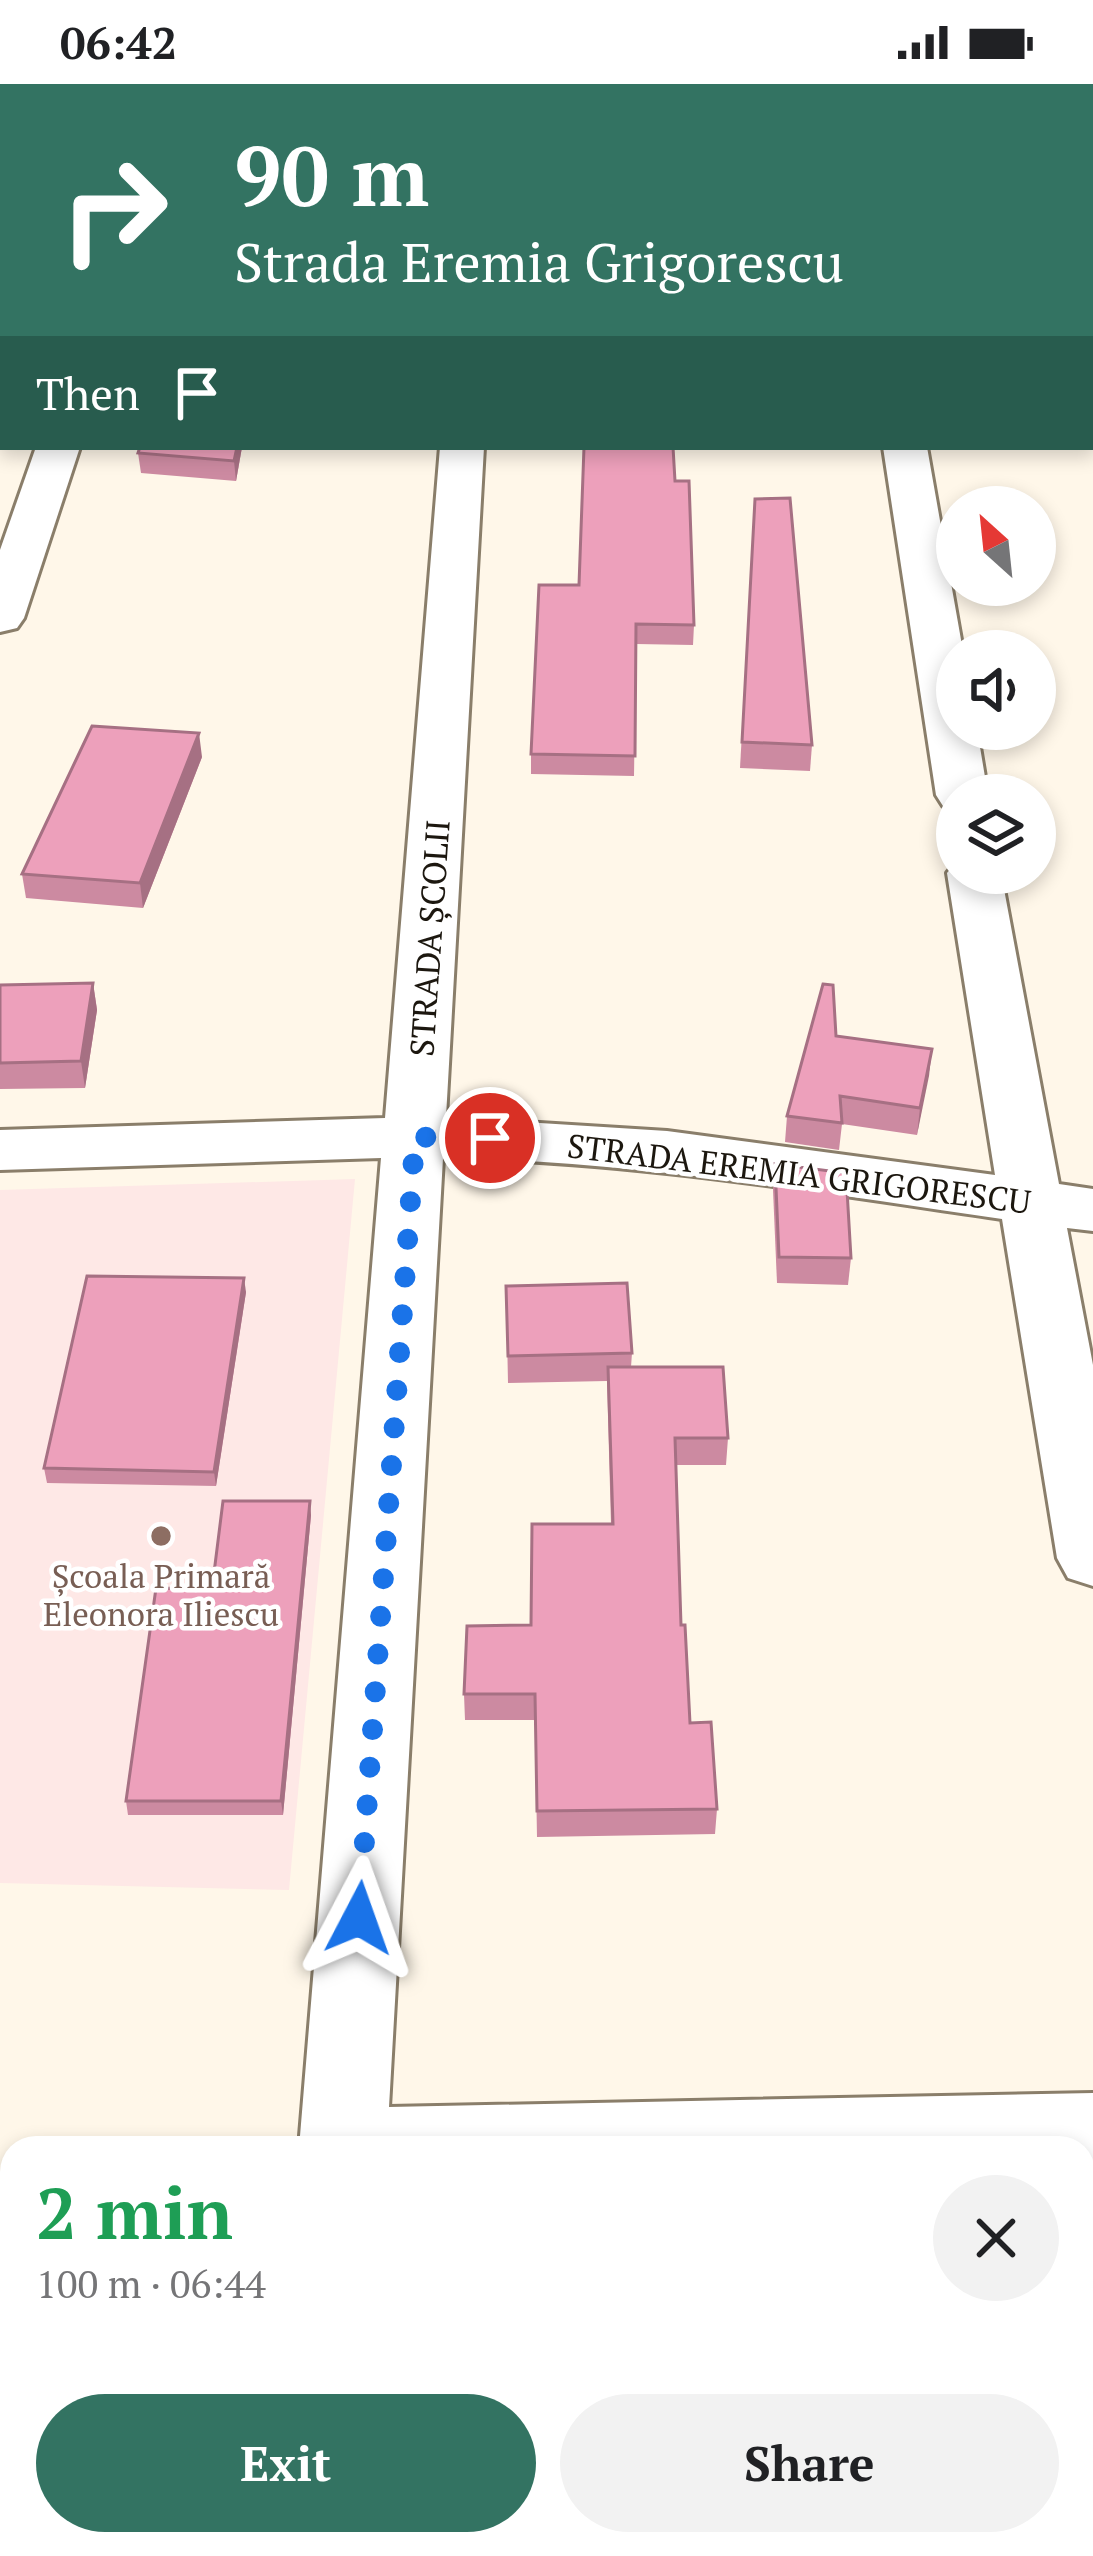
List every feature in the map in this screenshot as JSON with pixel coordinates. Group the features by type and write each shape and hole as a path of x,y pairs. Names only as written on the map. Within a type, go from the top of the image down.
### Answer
{"street":[{"path":"0,618 57,450"},
{"name":"STRADA ȘCOLII","path":"344,2136 462,450"},
{"path":"905,450 959,774"},
{"path":"977,894 1093,1558"},
{"name":"STRADA EREMIA GRIGORESCU","path":"0,1150 528,1138 668,1151 1093,1210"},
{"path":"949,2136 1093,2133"}],"shaded area":[{"name":"Școala Primară Eleonora Iliescu","path":"355,1179 289,1890 0,1883 0,1190"}],"building":[{"path":"139,450 236,450 234,461"},
{"path":"584,450 673,450 675,481 689,481 694,625 636,624 635,756 531,754 539,585 579,585"},
{"path":"790,498 812,745 742,742 755,499"},
{"path":"92,726 199,733 140,883 22,874"},
{"path":"93,983 81,1061 0,1063 0,985"},
{"path":"823,984 833,985 836,1036 932,1049 920,1108 840,1096 842,1123 787,1116"},
{"path":"775,1164 846,1173 851,1258 779,1257"},
{"path":"87,1276 244,1278 214,1472 44,1468"},
{"path":"627,1283 632,1353 508,1356 506,1286"},
{"path":"608,1367 723,1367 728,1438 675,1438 681,1625 685,1625 690,1723 711,1722 717,1809 537,1811 535,1694 464,1694 467,1626 531,1625 532,1524 613,1524"},
{"path":"223,1501 310,1501 281,1801 126,1801 156,1588 212,1589"}],"place":[{"name":"Școala Primară Eleonora Iliescu","path":"161,1536"}],"route":[{"path":"359,1918 415,1137 490,1138"}]}
